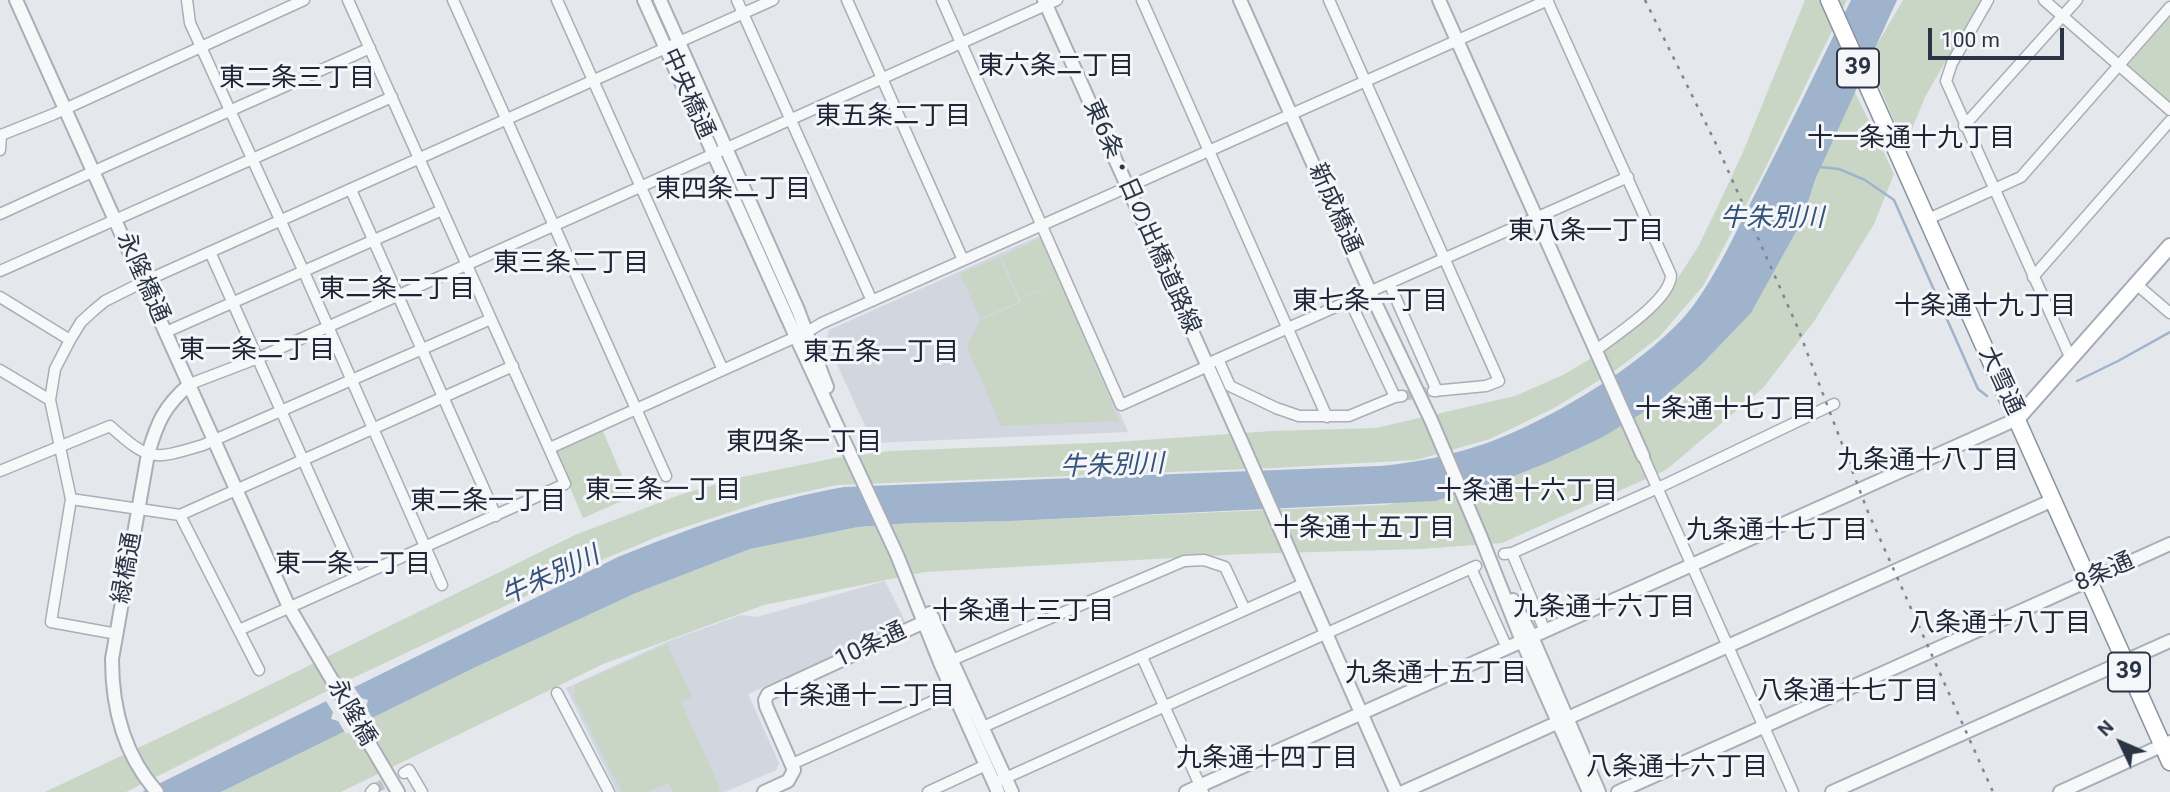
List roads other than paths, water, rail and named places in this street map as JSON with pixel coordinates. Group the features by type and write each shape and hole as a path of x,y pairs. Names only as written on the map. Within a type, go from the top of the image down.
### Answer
{"highway":[{"name":"大雪通","path":"1829,0 2124,661 2166,744 2170,762"}],"main road":[{"path":"2017,419 2170,246"}],"street":[{"name":"永隆橋通","path":"16,0 289,607 325,669"},
{"path":"187,0 190,23 304,272 442,585"},
{"path":"0,150 1,135 304,0"},
{"path":"239,630 565,484 348,0"},
{"path":"453,0 666,476"},
{"path":"557,0 723,370"},
{"name":"中央橋通","path":"645,0 713,154 802,334"},
{"name":"中央橋通","path":"660,0 726,148 853,460 929,620"},
{"path":"737,0 872,301"},
{"path":"117,634 51,622 71,499 50,400 55,369 81,322 105,301 143,282 773,0"},
{"path":"847,0 963,260"},
{"path":"942,0 1121,405 1628,177"},
{"path":"1142,0 1327,417"},
{"name":"新成橋通","path":"1240,0 1527,639"},
{"path":"1329,0 1499,381 1486,386 1435,391 1389,284"},
{"path":"1439,0 1793,792"},
{"path":"550,448 963,260 1548,0 1669,268 1671,279 1667,289 1652,305 1595,351"},
{"path":"1988,0 1945,78 2071,359"},
{"path":"2045,0 2170,110"},
{"path":"1965,126 2077,0"},
{"path":"190,384 328,327 1049,2"},
{"name":"東6条・日の出橋道路線","path":"1049,2 1128,187 1211,363 1301,578"},
{"path":"1926,220 2021,177 2170,7"},
{"path":"0,214 370,48"},
{"path":"0,271 392,97"},
{"path":"2033,277 2170,121"},
{"path":"351,190 496,516"},
{"path":"166,332 442,210"},
{"path":"210,253 356,578"},
{"path":"2136,284 2170,313"},
{"path":"0,297 69,340"},
{"path":"1211,363 1230,386 1299,416 1349,416 1398,396 1350,301"},
{"path":"0,471 110,426 138,451 167,456 214,441 491,318"},
{"path":"71,499 180,514 513,366"},
{"path":"0,370 50,400"},
{"name":"緑橋通","path":"157,792 136,762 117,714 112,687 112,659 148,454 164,411 173,398 190,384"},
{"path":"1545,631 1508,553 1658,488 1835,404"},
{"path":"1186,792 1201,789 1361,713 2017,419"},
{"path":"1403,792 2053,500"},
{"path":"180,514 259,670"},
{"name":"8条通","path":"1618,792 2170,544"},
{"path":"947,662 1184,561 1204,560 1225,568 1245,610"},
{"path":"999,784 1164,706 1474,567 1507,648"},
{"path":"983,727 1245,610 1301,578 1396,792"},
{"path":"929,620 959,690 986,765 999,784 1012,792"},
{"name":"10条通","path":"792,764 765,704 768,694 929,620"},
{"path":"1527,639 1563,721 1599,792"},
{"path":"1832,792 2170,641"},
{"path":"1142,657 1201,789"},
{"name":"永隆橋","path":"325,669 398,792"},
{"path":"764,792 788,787 793,775 792,764 959,690"},
{"path":"959,690 983,727 999,784"},
{"path":"558,693 609,792"},
{"path":"1563,721 1589,792"},
{"path":"2060,792 2166,744"},
{"path":"928,792 986,765"},
{"path":"404,773 410,771 422,792"}],"water":[{"name":"牛朱別川","path":"1851,0 1897,0 1815,180 1802,221 1751,313 1701,365 1652,407 1601,438 1514,476 1435,501 1011,521 911,523 858,527 750,549 636,593 478,666 221,792 142,792 618,557 701,525 758,507 844,487 1379,466 1447,455 1513,433 1569,404 1627,367 1653,347 1693,306 1732,241"}],"waterway":[{"path":"1820,167 1839,169 1865,180 1894,200 1978,389 1987,396"},
{"path":"2077,381 2170,332"}],"tunnel":[{"path":"1402,396 1433,391"},
{"path":"374,789 404,773"}],"railway":[{"path":"1645,0 1718,148 1797,326 1868,512 1993,792"}],"district":[{"name":"東六条二丁目","path":"1056,67"},
{"name":"東二条三丁目","path":"297,79"},
{"name":"東五条二丁目","path":"893,117"},
{"name":"十一条通十九丁目","path":"1911,139"},
{"name":"東四条二丁目","path":"733,190"},
{"name":"東八条一丁目","path":"1586,232"},
{"name":"東三条二丁目","path":"571,264"},
{"name":"東二条二丁目","path":"397,290"},
{"name":"東七条一丁目","path":"1370,302"},
{"name":"十条通十九丁目","path":"1985,307"},
{"name":"東一条二丁目","path":"257,351"},
{"name":"東五条一丁目","path":"881,353"},
{"name":"十条通十七丁目","path":"1726,410"},
{"name":"東四条一丁目","path":"804,443"},
{"name":"九条通十八丁目","path":"1928,461"},
{"name":"東三条一丁目","path":"663,491"},
{"name":"十条通十六丁目","path":"1527,492"},
{"name":"東二条一丁目","path":"488,502"},
{"name":"十条通十五丁目","path":"1364,529"},
{"name":"九条通十七丁目","path":"1777,531"},
{"name":"東一条一丁目","path":"353,565"},
{"name":"九条通十六丁目","path":"1604,608"},
{"name":"十条通十三丁目","path":"1023,612"},
{"name":"八条通十八丁目","path":"2000,624"},
{"name":"九条通十五丁目","path":"1436,674"},
{"name":"八条通十七丁目","path":"1848,692"},
{"name":"十条通十二丁目","path":"864,697"},
{"name":"九条通十四丁目","path":"1267,759"},
{"name":"八条通十六丁目","path":"1677,768"}]}
